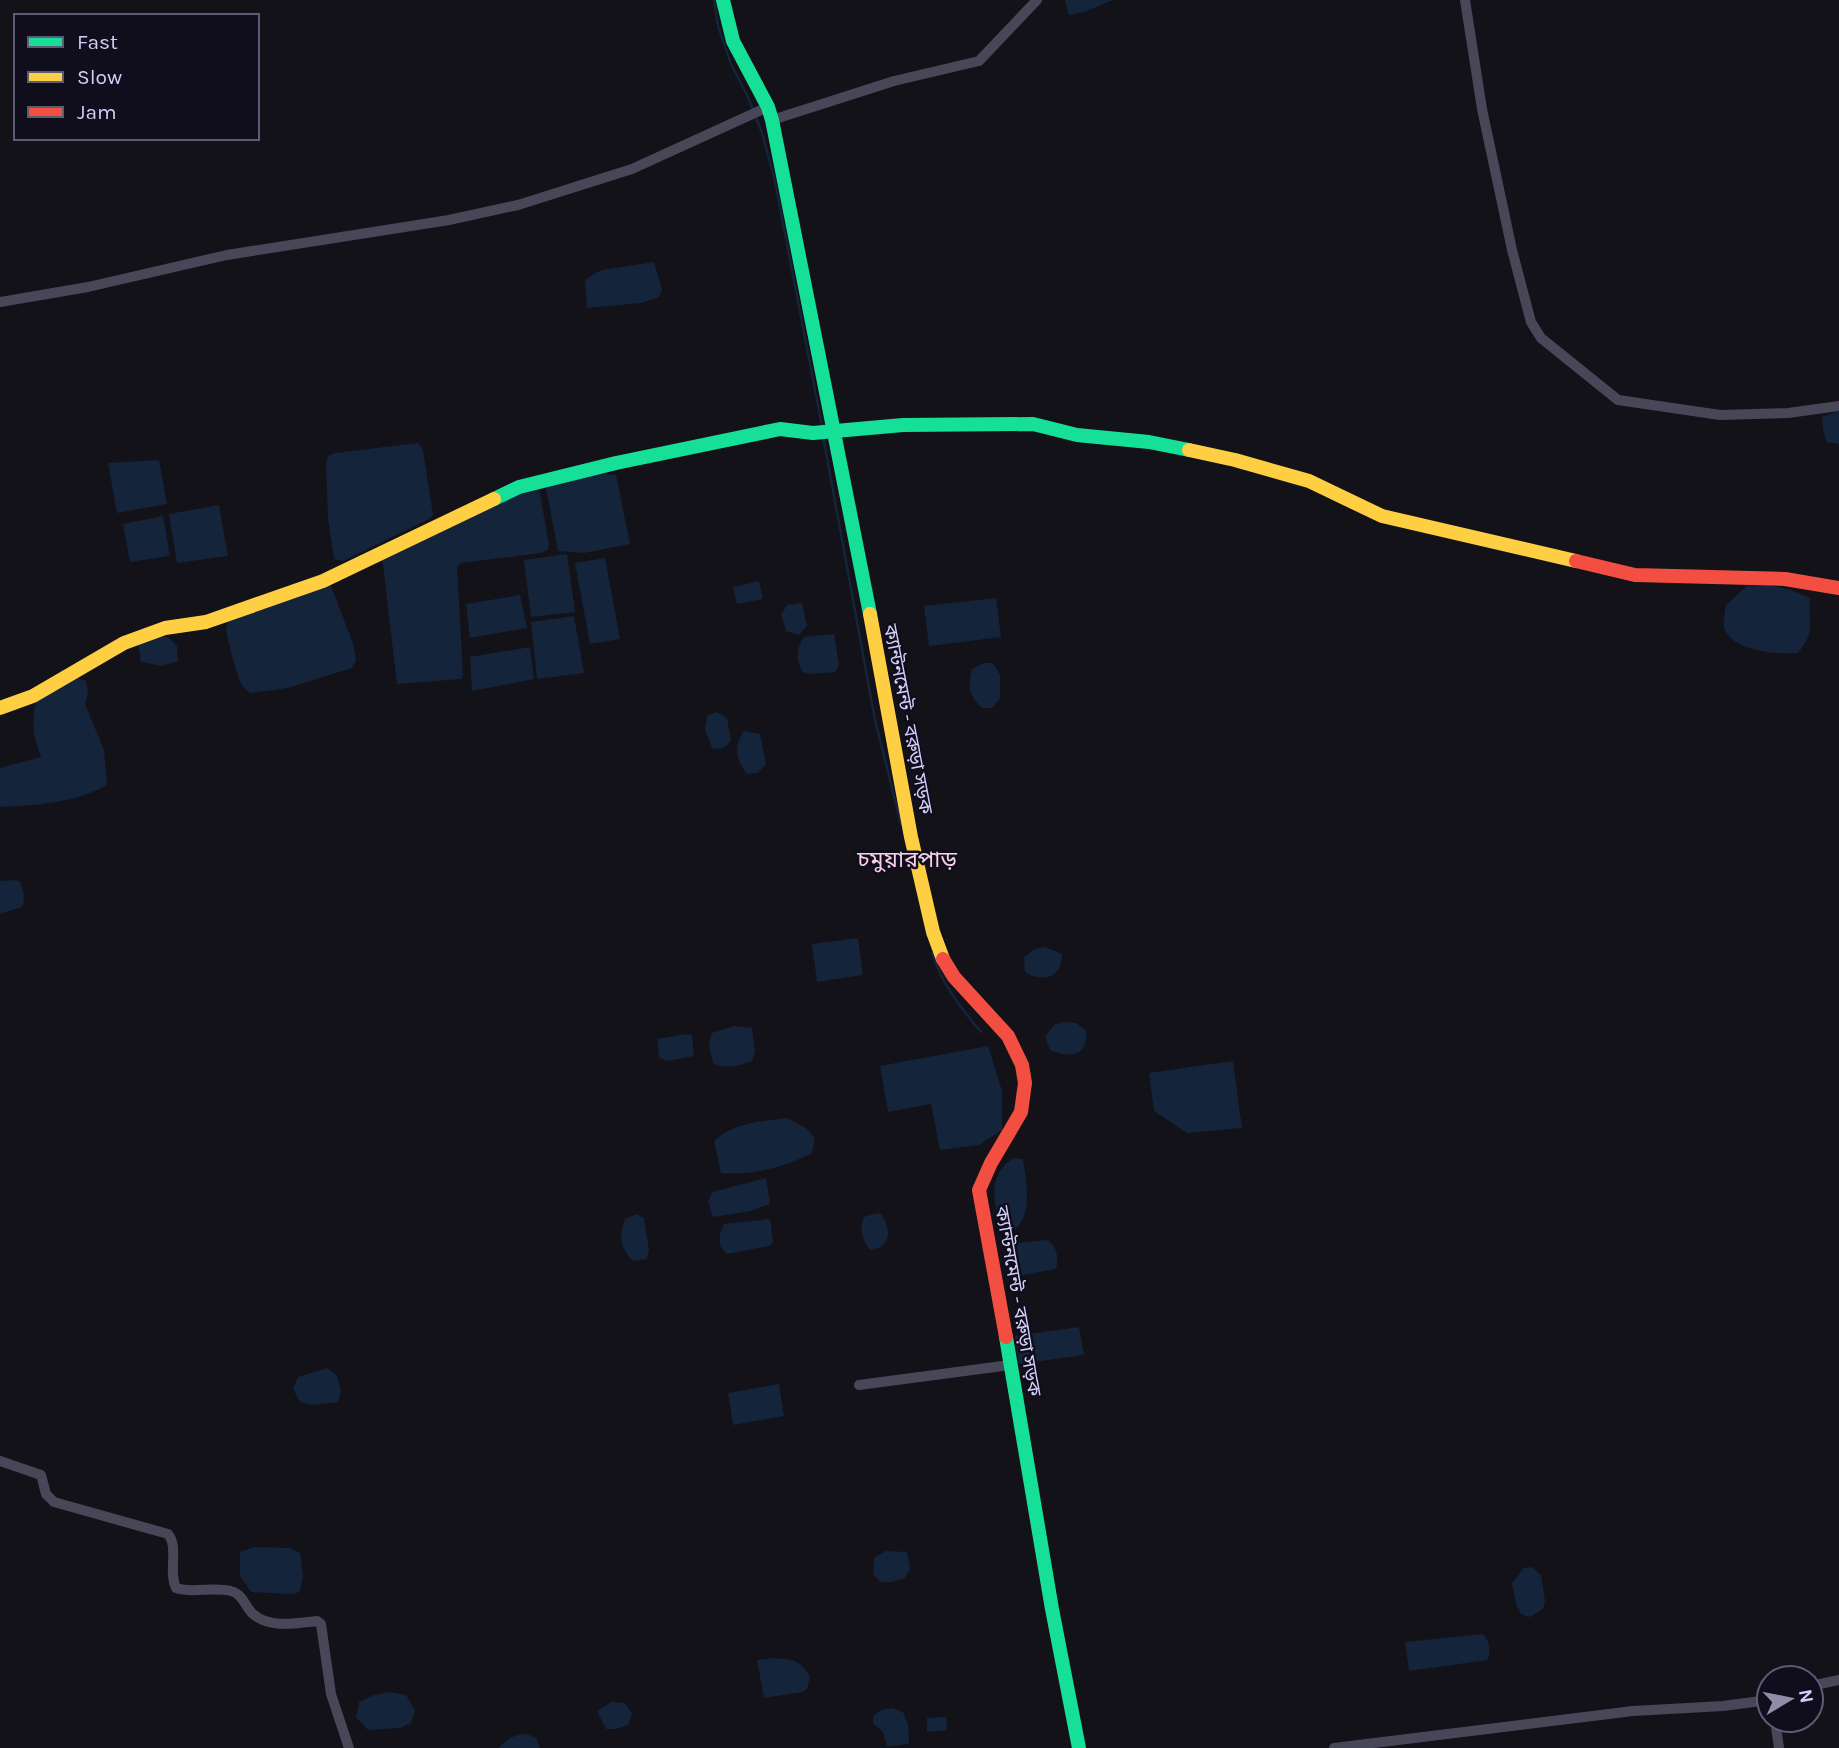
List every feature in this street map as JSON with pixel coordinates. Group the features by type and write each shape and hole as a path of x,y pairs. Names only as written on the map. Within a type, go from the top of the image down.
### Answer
{"street":[{"name":"ক্যান্টনমেন্ট - বরুড়া সড়ক","path":"723,0 733,41 770,113 900,786 940,955 953,976 989,1012 1015,1046 1025,1084 1021,1116 983,1176 979,1190 1038,1536 1079,1748"},
{"path":"0,302 88,287 227,255 449,220 518,205 632,169 747,116 770,113 979,61 1037,0"},
{"path":"1465,0 1482,108 1509,237 1531,322 1541,338 1618,400 1720,415 1788,413 1839,406"},
{"path":"0,708 33,695 124,643 165,628 206,622 323,581 519,487 615,463 780,429 813,433 902,425 1033,424 1077,435 1149,442 1235,460 1309,481 1382,516 1635,575 1785,579 1839,589"},
{"path":"859,1385 1010,1365"},
{"path":"0,1461 41,1475 46,1494 54,1502 168,1534 172,1540 172,1579 176,1588 236,1592 252,1614 278,1624 321,1623 331,1694 349,1748"},
{"path":"1334,1748 1599,1715 1755,1702"}],"water":[{"path":"1065,0 1113,0 1069,15"},
{"path":"654,262 662,289 659,297 641,303 587,308 585,280 601,270"},
{"path":"1839,411 1839,444 1827,442 1822,417"},
{"path":"418,443 423,450 433,515 343,561 334,559 328,519 328,456"},
{"path":"159,460 167,504 117,513 108,463"},
{"path":"597,473 616,475 630,544 584,553 558,551 545,483"},
{"path":"539,488 548,550 461,563 457,566 463,675 461,679 397,684 382,557 523,492"},
{"path":"219,505 228,556 177,563 169,514"},
{"path":"163,516 170,556 130,562 123,524"},
{"path":"567,554 575,612 531,617 524,560"},
{"path":"605,558 620,639 590,644 575,563"},
{"path":"759,581 763,599 737,604 733,587"},
{"path":"330,584 353,643 356,660 352,668 288,688 250,693 242,686 236,671 226,629 229,619"},
{"path":"1767,585 1791,590 1810,598 1809,632 1798,653 1756,650 1735,641 1724,627 1726,605 1747,586"},
{"path":"520,595 527,628 470,638 466,604"},
{"path":"996,598 1001,637 929,646 924,606"},
{"path":"802,603 807,626 799,635 786,631 781,615 787,605"},
{"path":"574,616 584,673 537,679 531,622"},
{"path":"834,634 839,665 835,672 803,672 798,654 804,637"},
{"path":"157,636 168,637 177,646 178,661 162,666 141,662 138,644"},
{"path":"530,647 534,679 472,691 470,657"},
{"path":"984,663 993,663 1000,675 1000,699 992,708 982,708 970,690 972,669"},
{"path":"77,678 86,681 88,691 85,704 104,750 107,785 69,799 0,807 0,768 41,757 34,727 38,695"},
{"path":"717,712 727,718 731,740 725,747 718,749 712,748 705,730 707,716"},
{"path":"744,731 760,734 766,764 758,773 747,774 738,758 738,742"},
{"path":"0,881 20,882 23,891 22,907 0,914"},
{"path":"858,938 863,975 817,982 812,944"},
{"path":"1045,947 1062,954 1055,973 1039,977 1025,972 1024,957 1035,949"},
{"path":"1063,1022 1076,1023 1086,1030 1084,1045 1077,1053 1064,1054 1050,1050 1045,1037 1054,1025"},
{"path":"734,1026 752,1028 755,1051 752,1061 727,1067 713,1063 709,1045 712,1033"},
{"path":"692,1035 694,1056 666,1061 659,1057 657,1039"},
{"path":"988,1046 1002,1091 1002,1130 979,1145 940,1150 931,1104 888,1112 880,1066"},
{"path":"1233,1061 1242,1128 1187,1133 1154,1111 1149,1073"},
{"path":"787,1118 806,1128 815,1138 812,1153 768,1169 721,1173 714,1141 739,1127"},
{"path":"1014,1158 1023,1159 1027,1198 1024,1216 1013,1231 1004,1228 996,1209 994,1190 1000,1172"},
{"path":"766,1178 770,1204 750,1211 713,1217 708,1202 712,1192"},
{"path":"877,1213 885,1220 888,1237 882,1246 870,1250 862,1234 862,1222 864,1217"},
{"path":"637,1214 644,1218 649,1250 647,1259 633,1261 623,1247 622,1231 625,1219"},
{"path":"770,1219 773,1242 770,1246 727,1254 721,1248 720,1237 724,1224"},
{"path":"1048,1240 1056,1253 1056,1269 1017,1276 1012,1258 1016,1243"},
{"path":"1079,1327 1084,1355 1019,1364 1015,1336"},
{"path":"327,1368 337,1375 341,1391 338,1402 312,1405 300,1402 293,1389 298,1377"},
{"path":"779,1384 784,1416 733,1425 728,1393"},
{"path":"254,1547 290,1548 300,1553 303,1575 300,1592 251,1592 240,1576 240,1552"},
{"path":"886,1551 907,1552 910,1568 905,1578 881,1582 873,1574 874,1558"},
{"path":"1532,1567 1541,1575 1545,1601 1543,1609 1530,1617 1521,1614 1512,1583 1524,1568"},
{"path":"1483,1634 1489,1646 1488,1660 1409,1671 1405,1642"},
{"path":"757,1660 791,1660 803,1667 810,1677 807,1689 803,1692 764,1698"},
{"path":"389,1692 406,1695 415,1710 411,1723 400,1728 368,1730 356,1717 359,1702"},
{"path":"611,1702 625,1703 632,1714 628,1725 606,1729 597,1711"},
{"path":"893,1708 903,1712 908,1725 909,1744 887,1747 883,1732 873,1723 873,1716 881,1710"},
{"path":"946,1717 947,1730 927,1732 927,1718"},
{"path":"527,1734 536,1738 540,1748 499,1748 511,1738"}],"waterway":[{"path":"714,0 718,26 731,64 762,133 774,177 822,426"},
{"path":"823,436 875,720 901,824"},
{"path":"932,953 952,995 981,1032"}],"traffic: fast":[{"path":"723,0 733,41 768,107 772,120 870,614"},
{"path":"494,499 519,487 616,463 780,429 813,433 903,425 1033,424 1077,435 1149,442 1189,450"},
{"path":"1006,1337 1052,1609 1079,1748"}],"traffic: slow":[{"path":"1189,450 1309,481 1382,516 1576,561"},
{"path":"0,708 33,696 124,643 165,628 206,622 323,581 494,499"},
{"path":"870,614 911,837 933,932 943,959"}],"traffic: jam":[{"path":"1576,561 1635,575 1785,579 1839,588"},
{"path":"943,959 954,977 1008,1036 1022,1065 1025,1083 1021,1112 991,1163 979,1190 1006,1337"}],"district":[{"name":"চমুয়ারপাড়","path":"907,859"}]}
